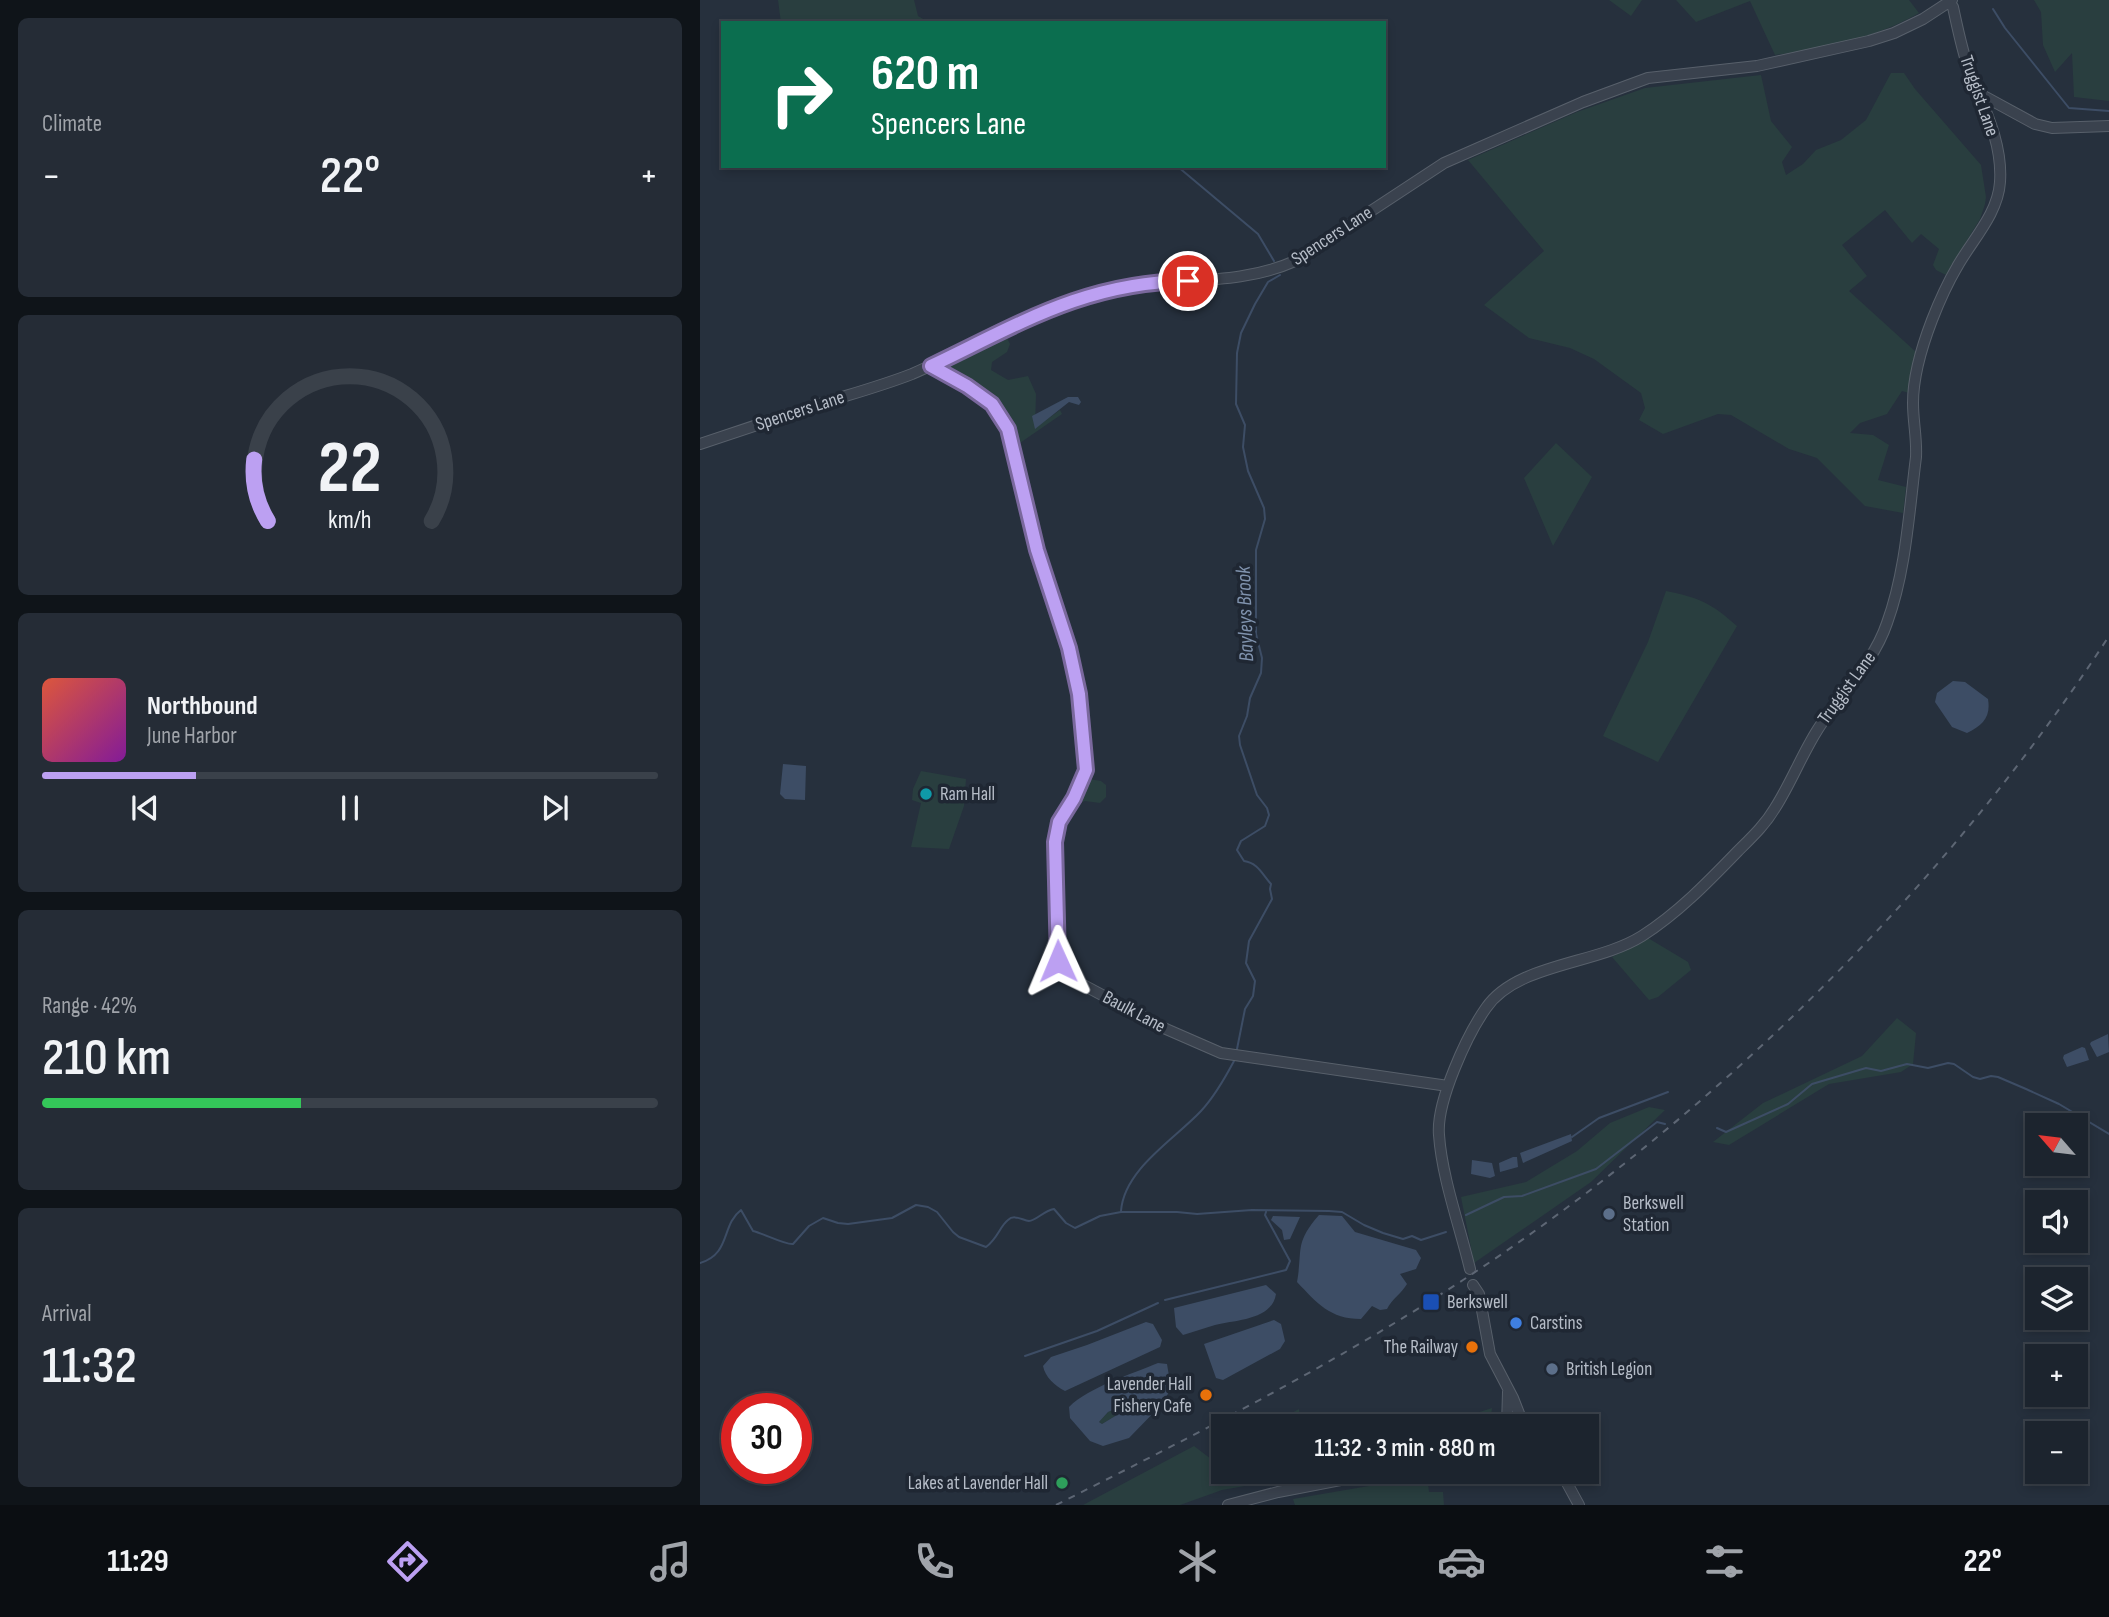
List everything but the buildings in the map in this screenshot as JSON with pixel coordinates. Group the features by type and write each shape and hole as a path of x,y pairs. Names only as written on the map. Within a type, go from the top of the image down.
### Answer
{"street":[{"name":"Truggist Lane","path":"1470,1269 1443,1165 1438,1133 1448,1086 1480,1019 1494,998 1525,977 1595,957 1641,936 1691,898 1712,878 1770,817 1817,730 1874,653 1886,627 1899,581 1916,457 1913,401 1921,355 1932,320 1956,268 1996,202 2000,184 2000,161 1988,114 1968,64 1951,2"},
{"name":"Spencers Lane","path":"700,444 898,380 1020,321 1096,293 1133,286 1276,270 1296,261 1444,163 1583,102 1648,78 1757,66 1869,41 1894,33 1951,2"},
{"path":"1980,94 2035,124 2052,128 2109,126"},
{"path":"1988,114 2001,107"},
{"name":"Baulk Lane","path":"931,366 992,404 1008,429 1037,550 1069,648 1079,694 1086,770 1074,798 1059,822 1055,842 1058,961 1063,971 1072,979 1125,1008 1194,1043 1221,1053 1448,1086"},
{"path":"1473,1285 1479,1294 1490,1354 1519,1414"},
{"path":"1507,1389 1508,1414"},
{"path":"1228,1505 1320,1484"},
{"path":"1568,1484 1579,1505"},
{"path":"1278,1492 1282,1505"}],"green space":[{"path":"778,0 914,0 918,16 927,21 781,21"},
{"path":"1609,0 1642,0 1631,16"},
{"path":"1676,0 1909,0 1919,13 1867,36 1775,55 1750,1 1696,22"},
{"path":"2034,0 2109,0 2109,101 2074,97 2072,53 2055,72 2043,45 2041,12"},
{"path":"1891,73 1904,73 1981,165 1986,197 1980,219 1946,275 1936,270 1933,265 1939,249 1921,234 1912,243 1885,210 1842,245 1867,276 1849,291 1916,352 1909,393 1902,391 1887,414 1860,423 1850,433 1873,435 1889,445 1878,480 1906,487 1903,513 1865,506 1817,458 1789,449 1731,415 1718,414 1663,434 1639,420 1645,408 1641,393 1594,359 1570,348 1529,338 1484,305 1544,251 1468,160 1577,112 1645,88 1761,75 1771,121 1792,147 1782,162 1786,175 1803,164 1816,150 1841,140 1866,120"},
{"path":"1006,336 1010,344 1007,352 992,362 991,370 1008,380 1028,376 1036,394 1035,428 1060,410 1062,414 1017,445 996,404 947,365"},
{"path":"1556,443 1592,477 1553,546 1524,478"},
{"path":"1666,591 1704,602 1737,626 1658,762 1603,736 1648,642"},
{"path":"921,771 966,779 964,806 949,849 911,847 921,803 912,800 913,789"},
{"path":"1089,779 1101,781 1106,785 1106,797 1100,803 1085,801 1072,806"},
{"path":"1648,938 1688,962 1691,970 1658,997 1649,1000 1612,957"},
{"path":"1897,1018 1916,1033 1913,1064 1901,1072 1829,1084 1729,1145 1713,1142 1763,1103 1862,1056"},
{"path":"1649,1107 1665,1110 1591,1182 1474,1263 1461,1197 1526,1182 1577,1151 1610,1123"},
{"path":"1134,1401 1135,1404 1102,1424 1099,1422 1108,1412"},
{"path":"1492,1408 1491,1414 1474,1414"},
{"path":"1194,1446 1211,1459 1211,1484 1256,1484 1222,1490 1180,1505 1083,1505"},
{"path":"1380,1484 1428,1484 1429,1492 1443,1492 1444,1505 1295,1505 1293,1499"}],"water":[{"path":"1068,397 1078,397 1081,402 1079,405 1069,402 1035,429 1032,416"},
{"path":"1953,681 1965,682 1988,699 1985,720 1967,733 1952,727 1935,702 1937,693"},
{"path":"783,764 806,766 805,800 785,799 780,794"},
{"path":"2108,1034 2109,1052 2097,1057 2090,1044"},
{"path":"2085,1048 2089,1060 2067,1067 2064,1055"},
{"path":"1571,1134 1572,1141 1523,1163 1520,1153"},
{"path":"1517,1157 1518,1167 1500,1172 1499,1163"},
{"path":"1472,1160 1492,1163 1495,1176 1490,1178 1471,1174"},
{"path":"1319,1215 1342,1216 1355,1232 1416,1250 1421,1258 1416,1269 1400,1274 1407,1284 1387,1309 1380,1310 1372,1306 1361,1319 1341,1316 1318,1303 1297,1282 1303,1240"},
{"path":"1273,1216 1300,1217 1290,1239 1284,1240 1282,1230 1271,1220"},
{"path":"1266,1285 1276,1294 1273,1303 1260,1314 1183,1335 1176,1327 1174,1308"},
{"path":"1274,1320 1281,1324 1285,1341 1280,1349 1223,1380 1216,1378 1204,1344"},
{"path":"1146,1322 1153,1324 1162,1340 1160,1347 1065,1391 1054,1384 1046,1374 1043,1366 1051,1357"},
{"path":"1158,1363 1167,1364 1171,1388 1163,1403 1129,1438 1103,1446 1090,1441 1070,1418 1069,1407 1088,1393","holes":["1134,1401 1135,1404 1102,1424 1099,1422 1108,1412"]}],"waterway":[{"path":"1993,9 2069,108 2109,111"},
{"name":"Bayleys Brook","path":"1179,168 1258,234 1274,261"},
{"name":"Bayleys Brook","path":"1237,1049 1245,1009 1253,996 1255,981 1246,963 1249,941 1272,899 1271,884 1256,867 1244,861 1237,850 1241,841 1265,826 1269,815 1257,795 1239,736 1247,716 1250,698 1261,673 1262,658 1256,634 1256,550 1265,519 1264,508 1248,471 1243,447 1245,425 1236,404 1237,353 1241,333 1255,304 1268,282 1280,275"},
{"name":"Bayleys Brook","path":"1121,1211 1124,1196 1141,1168 1206,1105 1234,1061"},
{"path":"1717,1128 1726,1132 1788,1104 1812,1084 1866,1068 1881,1071 1907,1064 1928,1068 1948,1063 1973,1077 1998,1077 2026,1089 2059,1104 2109,1134"},
{"path":"1572,1137 1599,1118 1668,1092"},
{"path":"1466,1215 1504,1197 1522,1196 1596,1169 1657,1122 1665,1124"},
{"name":"Bayleys Brook","path":"700,1263 717,1253 731,1223 741,1210 753,1231 793,1244 809,1226 823,1218 848,1224 892,1218 916,1205 937,1212 959,1237 986,1247 1010,1218 1032,1221 1054,1209 1066,1223 1075,1228 1100,1216 1121,1212 1197,1214 1252,1210 1342,1212 1364,1225 1403,1239 1412,1236 1421,1240 1446,1232"},
{"path":"1165,1300 1286,1270 1290,1261 1265,1215 1266,1212"},
{"path":"1025,1356 1097,1331 1158,1303"}],"railway":[{"path":"1056,1505 1263,1398 1414,1311 1556,1216 1647,1145 1735,1070 1819,991 1899,907 1975,819 2045,729 2109,636"}],"place":[{"name":"Ram Hall","path":"926,794"},
{"name":"Berkswell Station","path":"1609,1214"},
{"name":"Berkswell","path":"1431,1302"},
{"name":"Carstins","path":"1516,1323"},
{"name":"The Railway","path":"1472,1347"},
{"name":"British Legion","path":"1552,1369"},
{"name":"Lavender Hall Fishery Cafe","path":"1206,1395"},
{"name":"Lakes at Lavender Hall","path":"1062,1483"}],"route":[{"path":"1058,961 1055,842 1059,822 1074,798 1086,770 1079,694 1069,648 1037,550 1008,429 992,404 931,366 1020,321 1096,293 1133,286 1188,281"}]}
